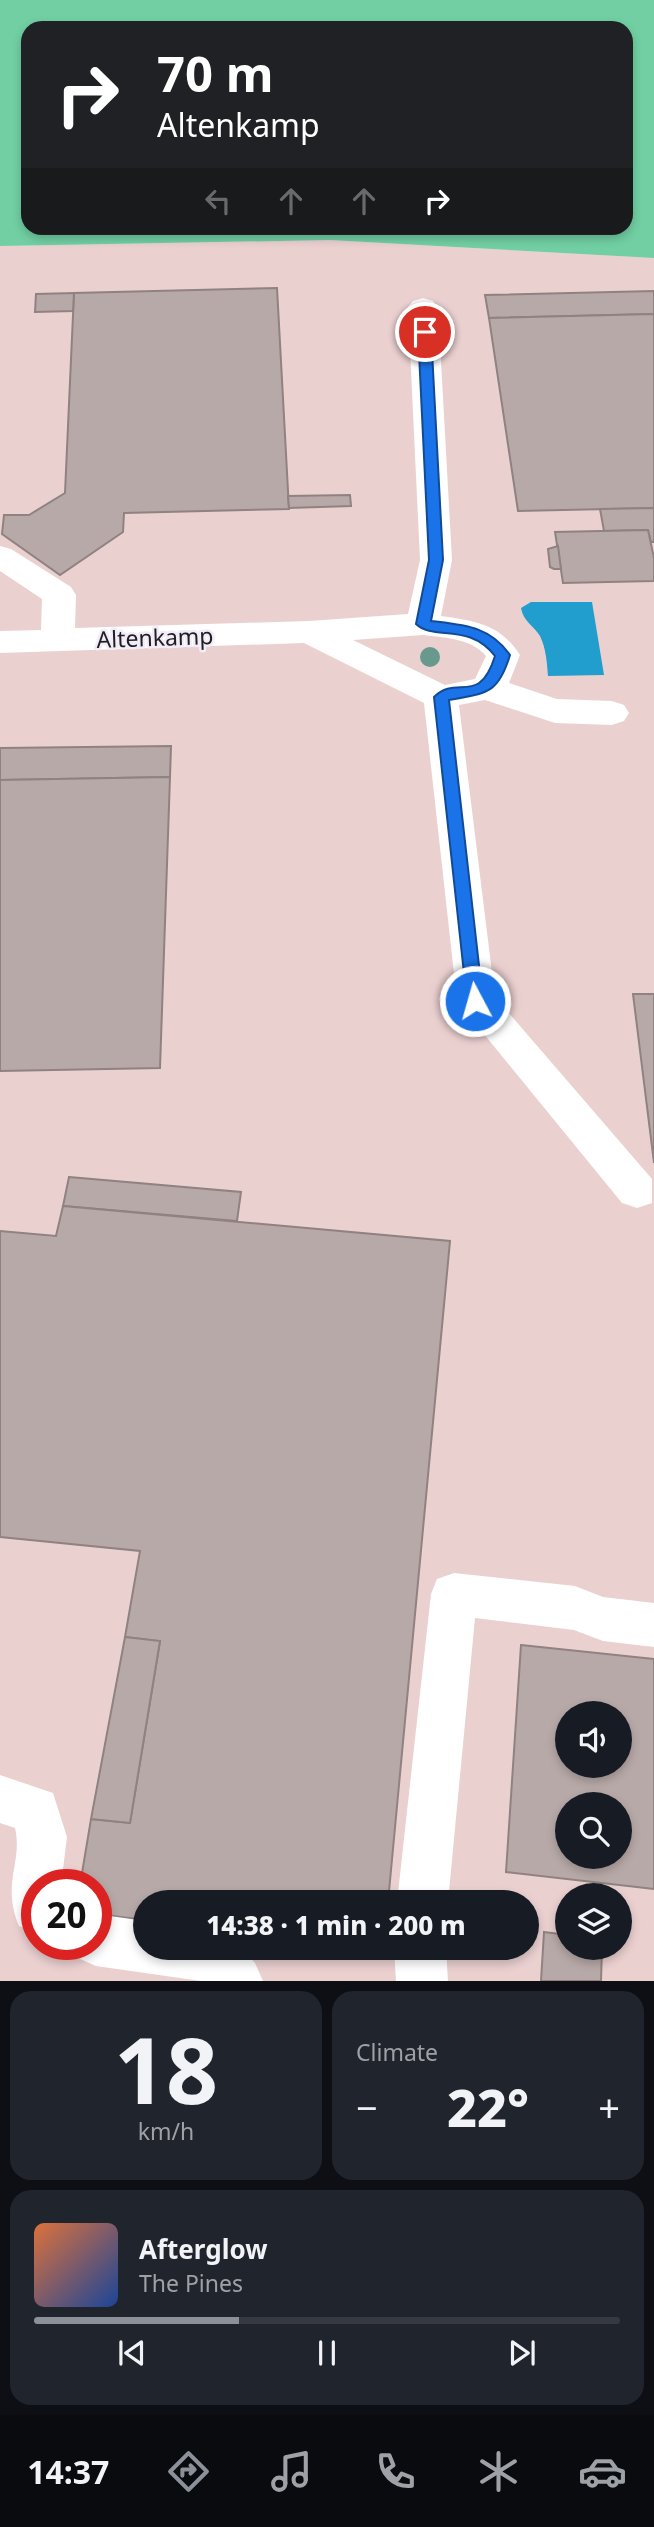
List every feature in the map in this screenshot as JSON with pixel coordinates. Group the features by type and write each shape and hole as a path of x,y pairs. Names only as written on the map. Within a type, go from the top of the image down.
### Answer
{"street":[{"path":"423,307 436,560 423,624"},
{"path":"0,556 59,595 58,640"},
{"name":"Altenkamp","path":"0,642 309,632 423,624 465,630 490,639 503,655 496,676 486,688"},
{"name":"Altenkamp","path":"309,632 441,697"},
{"path":"611,713 555,711 486,688 441,697 475,1001 636,1191"},
{"path":"423,1890 454,1594 575,1608 603,1619 654,1625"},
{"path":"0,1799 35,1810 42,1837 38,1869"},
{"path":"112,1942 133,1945"},
{"path":"217,1960 237,1981"},
{"path":"421,1960 422,1981"}],"shaded area":[{"path":"330,240 654,258 654,1981 0,1981 0,246"}],"green space":[{"path":"0,0 654,0 654,258 330,240 0,246"}],"water":[{"path":"531,602 592,602 604,675 548,676 542,641 521,608"}],"building":[{"path":"277,288 289,509 124,513 123,532 60,575 2,534 4,515 29,515 65,493 74,293"},
{"path":"654,291 654,314 489,318 485,295"},
{"path":"74,293 73,311 35,312 36,294"},
{"path":"654,314 654,508 518,511 489,318"},
{"path":"350,495 351,506 289,508 288,496"},
{"path":"654,508 654,542 651,542 648,530 604,531 600,509"},
{"path":"648,530 654,558 654,581 563,583 555,532"},
{"path":"558,546 561,569 554,569 550,567 548,549"},
{"path":"171,746 170,777 0,780 0,748"},
{"path":"170,777 160,1068 0,1071 0,780"},
{"path":"633,994 654,994 654,1163"},
{"path":"69,1177 241,1192 237,1221 63,1206"},
{"path":"63,1206 450,1241 389,1890 133,1890 133,1919 112,1916 112,1869 83,1869 91,1819 130,1823 160,1641 125,1637 140,1551 0,1537 0,1231 56,1236"},
{"path":"125,1637 160,1641 130,1823 91,1819"},
{"path":"521,1645 654,1659 654,1889 632,1886 632,1883 602,1883 506,1872"},
{"path":"544,1932 555,1933 555,1960 602,1960 601,1981 541,1981"}],"route":[{"path":"425,332 436,560 423,624 465,630 490,639 503,655 496,676 486,688 441,697 475,1001"}]}
